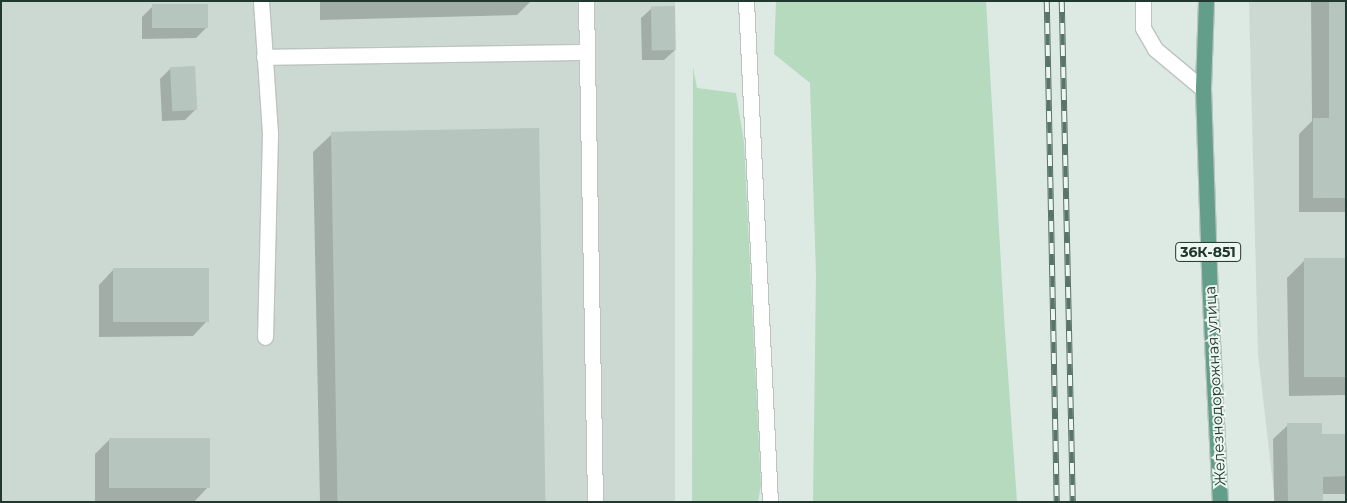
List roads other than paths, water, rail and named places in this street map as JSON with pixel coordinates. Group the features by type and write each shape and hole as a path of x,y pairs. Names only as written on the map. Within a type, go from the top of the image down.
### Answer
{"main road":[{"name":"Железнодорожная улица","path":"1206,1 1203,89 1210,309 1220,502"}],"street":[{"path":"261,1 270,134 265,337"},
{"path":"586,1 595,501"},
{"path":"746,1 770,502"},
{"path":"1143,1 1143,28 1155,49 1203,89"},
{"path":"264,57 587,52"}],"railway":[{"path":"1047,1 1057,502"},
{"path":"1062,1 1073,502"}]}
